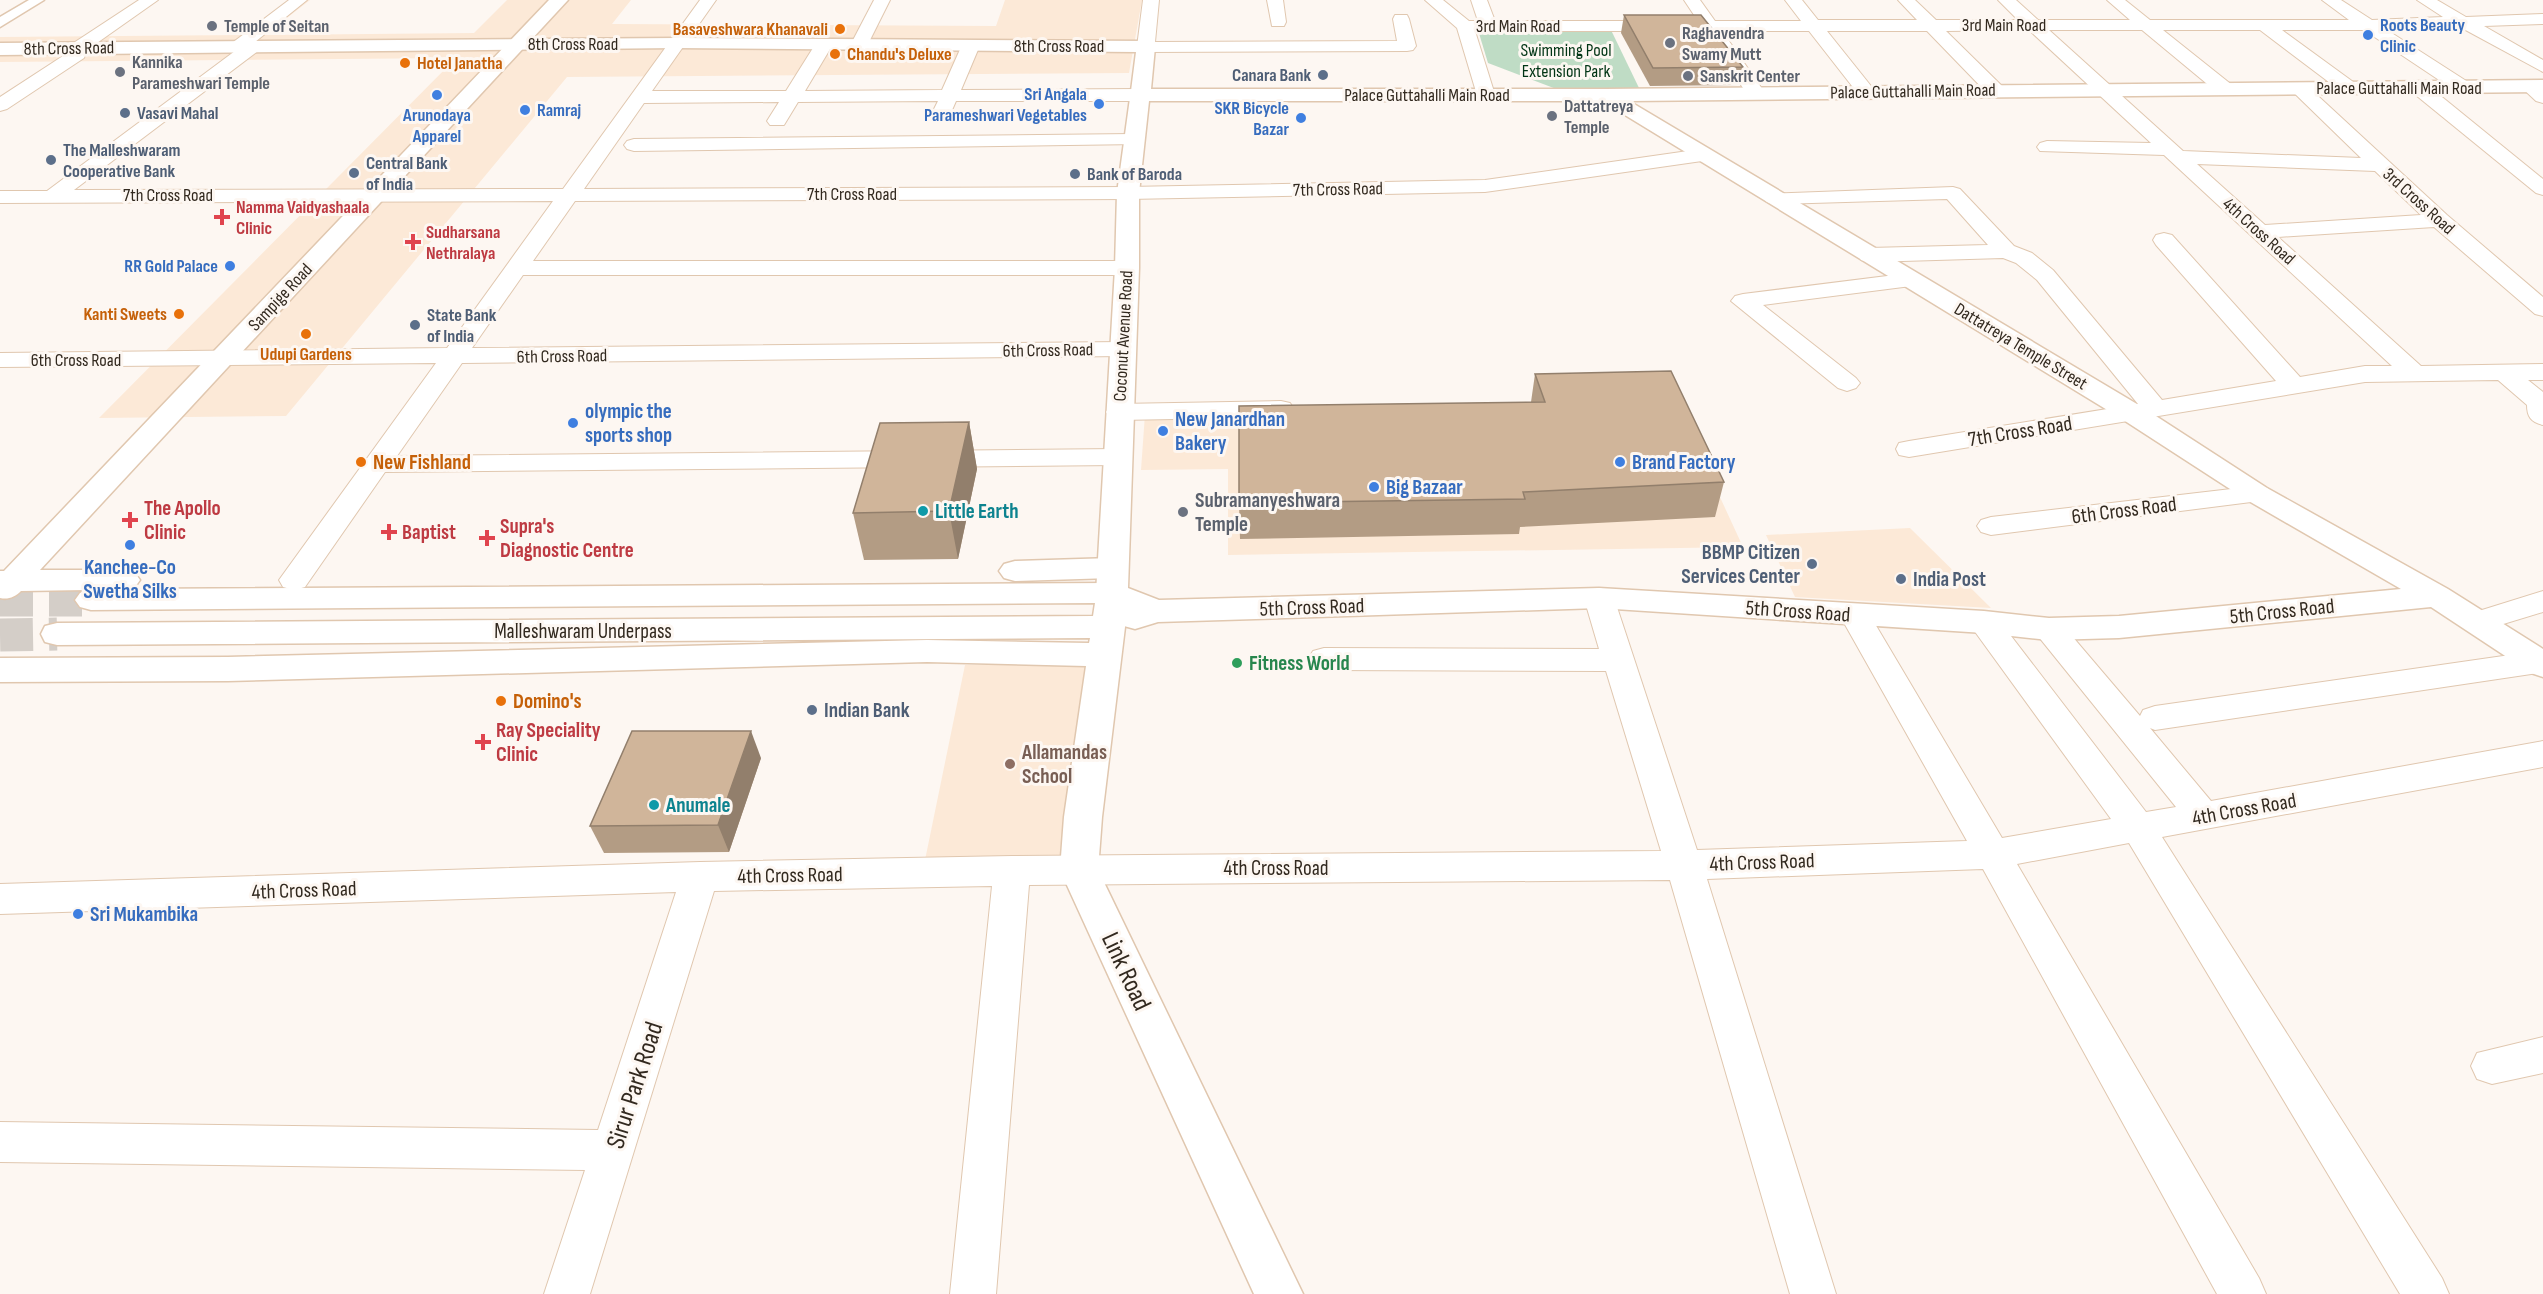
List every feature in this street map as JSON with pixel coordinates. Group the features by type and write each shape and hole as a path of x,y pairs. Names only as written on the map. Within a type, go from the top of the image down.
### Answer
{"street":[{"path":"0,23 38,0"},
{"path":"0,105 78,54 78,48 150,0"},
{"path":"53,196 245,47 299,0"},
{"name":"Sampige Road","path":"4,585 222,358 559,0"},
{"path":"294,580 708,0"},
{"path":"860,44 882,0"},
{"path":"1151,0 1146,47 1407,46 1401,19"},
{"path":"1275,0 1278,22"},
{"path":"1432,0 1464,26 1486,94"},
{"path":"1479,0 1488,26"},
{"path":"1692,0 1756,93"},
{"path":"1793,0 1866,91"},
{"path":"1906,0 1995,90"},
{"name":"4th Cross Road","path":"2006,0 2415,374"},
{"path":"2115,0 2225,89"},
{"path":"2330,0 2464,88"},
{"path":"2425,0 2543,67"},
{"path":"2227,6 2349,88"},
{"path":"1591,8 1600,25"},
{"name":"3rd Main Road","path":"1464,26 2370,25 2464,24 2543,19"},
{"name":"8th Cross Road","path":"0,49 677,44 1146,47"},
{"path":"777,121 824,44"},
{"path":"930,141 971,45"},
{"name":"Coconut Avenue Road","path":"1107,641 1124,349 1128,193 1138,94 1146,47"},
{"name":"Palace Guttahalli Main Road","path":"1138,94 1606,95 2298,88 2538,90"},
{"name":"3rd Cross Road","path":"2298,88 2439,220 2543,309"},
{"path":"2419,88 2543,189"},
{"path":"639,97 1138,94"},
{"name":"Dattatreya Temple Street","path":"1606,95 1911,280 2144,411 2257,494 2437,596 2540,664"},
{"path":"634,146 1133,140"},
{"path":"2048,147 2379,165"},
{"name":"7th Cross Road","path":"0,196 1128,193 1485,186 1702,155"},
{"path":"1774,198 1953,193 2006,251"},
{"path":"2259,232 2439,220"},
{"path":"2164,240 2294,386"},
{"path":"1869,255 2006,251 2024,258 2045,275 2144,411 2365,374 2543,372"},
{"path":"516,268 1127,267"},
{"path":"1846,383 1743,301 1911,280"},
{"name":"6th Cross Road","path":"5,364 222,358 1124,349"},
{"path":"2505,373 2540,403 2540,414 2543,417"},
{"path":"1119,412 1306,408"},
{"name":"7th Cross Road","path":"1909,449 2144,411"},
{"path":"376,464 1118,457"},
{"name":"6th Cross Road","path":"1991,526 2257,494"},
{"path":"4,585 933,574 1112,580"},
{"name":"5th Cross Road","path":"996,592 1112,580 1156,611"},
{"name":"Malleshwaram Underpass","path":"91,600 996,592"},
{"name":"5th Cross Road","path":"1107,641 1156,611 1599,598 1984,622 2049,629 2119,627 2437,596"},
{"path":"1599,598 1684,865 1813,1294"},
{"path":"2477,622 2543,601"},
{"path":"1854,614 2243,1294"},
{"path":"1984,622 2138,828 2426,1294"},
{"path":"2049,629 2203,816"},
{"name":"Malleshwaram Underpass","path":"57,634 1107,641"},
{"path":"0,670 228,669 927,651 1107,641"},
{"name":"Link Road","path":"1107,641 1083,817 1079,870 1279,1294"},
{"path":"1324,659 1619,660"},
{"path":"2155,718 2540,664"},
{"name":"4th Cross Road","path":"0,899 700,877 1079,870 1684,865 1993,854 2543,754"},
{"path":"974,1294 1012,871"},
{"name":"Sirur Park Road","path":"567,1294 700,877"},
{"path":"2492,1066 2543,1055"},
{"path":"0,1142 613,1150"}],"shaded area":[{"path":"291,0 310,0 265,35 474,33 507,0 631,0 612,24 996,26 1005,0 1142,0 1129,73 567,77 286,416 99,418 456,58 0,62 0,37 243,35"},
{"path":"1677,404 1743,547 1228,555 1228,469 1141,470 1145,414"},
{"path":"1910,528 1991,608 1795,597 1766,535"},
{"name":"Allamandas School","path":"1087,664 1065,863 924,865 965,665"}],"green space":[{"name":"Swimming Pool Extension Park","path":"1478,30 1611,30 1640,90 1559,90 1488,63"}],"building":[{"path":"1624,15 1701,15 1743,67 1653,68"},
{"path":"1671,371 1724,482 1523,492 1525,499 1239,503 1239,406 1545,402 1535,374"},
{"path":"969,422 949,511 853,513 880,423"},
{"path":"632,731 751,731 718,825 590,826"}],"tunnel":[{"path":"0,600 91,600"},
{"path":"0,635 57,634"}],"place":[{"name":"Temple of Seitan","path":"212,26"},
{"name":"Basaveshwara Khanavali","path":"840,29"},
{"name":"Roots Beauty Clinic","path":"2368,35"},
{"name":"Raghavendra Swamy Mutt","path":"1670,43"},
{"name":"Chandu's Deluxe","path":"835,54"},
{"name":"Hotel Janatha","path":"405,63"},
{"name":"Kannika Parameshwari Temple","path":"120,72"},
{"name":"Canara Bank","path":"1323,75"},
{"name":"Sanskrit Center","path":"1688,76"},
{"name":"Arunodaya Apparel","path":"437,95"},
{"name":"Sri Angala Parameshwari Vegetables","path":"1099,104"},
{"name":"Ramraj","path":"525,110"},
{"name":"Vasavi Mahal","path":"125,113"},
{"name":"Dattatreya Temple","path":"1552,116"},
{"name":"SKR Bicycle Bazar","path":"1301,118"},
{"name":"The Malleshwaram Cooperative Bank","path":"51,160"},
{"name":"Central Bank of India","path":"354,173"},
{"name":"Bank of Baroda","path":"1075,174"},
{"name":"Namma Vaidyashaala Clinic","path":"222,217"},
{"name":"Sudharsana Nethralaya","path":"413,242"},
{"name":"RR Gold Palace","path":"230,266"},
{"name":"Kanti Sweets","path":"179,314"},
{"name":"State Bank of India","path":"415,325"},
{"name":"Udupi Gardens","path":"306,334"},
{"name":"olympic the sports shop","path":"573,423"},
{"name":"New Janardhan Bakery","path":"1163,431"},
{"name":"New Fishland","path":"361,462"},
{"name":"Brand Factory","path":"1620,462"},
{"name":"Big Bazaar","path":"1374,487"},
{"name":"Little Earth","path":"923,511"},
{"name":"Subramanyeshwara Temple","path":"1183,512"},
{"name":"The Apollo Clinic","path":"130,520"},
{"name":"Baptist","path":"389,532"},
{"name":"Supra's Diagnostic Centre","path":"487,538"},
{"name":"Kanchee-Co Swetha Silks","path":"130,545"},
{"name":"BBMP Citizen Services Center","path":"1812,564"},
{"name":"India Post","path":"1901,579"},
{"name":"Fitness World","path":"1237,663"},
{"name":"Domino's","path":"501,701"},
{"name":"Indian Bank","path":"812,710"},
{"name":"Ray Speciality Clinic","path":"483,742"},
{"name":"Allamandas School","path":"1010,764"},
{"name":"Anumale","path":"654,805"},
{"name":"Sri Mukambika","path":"78,914"}]}
